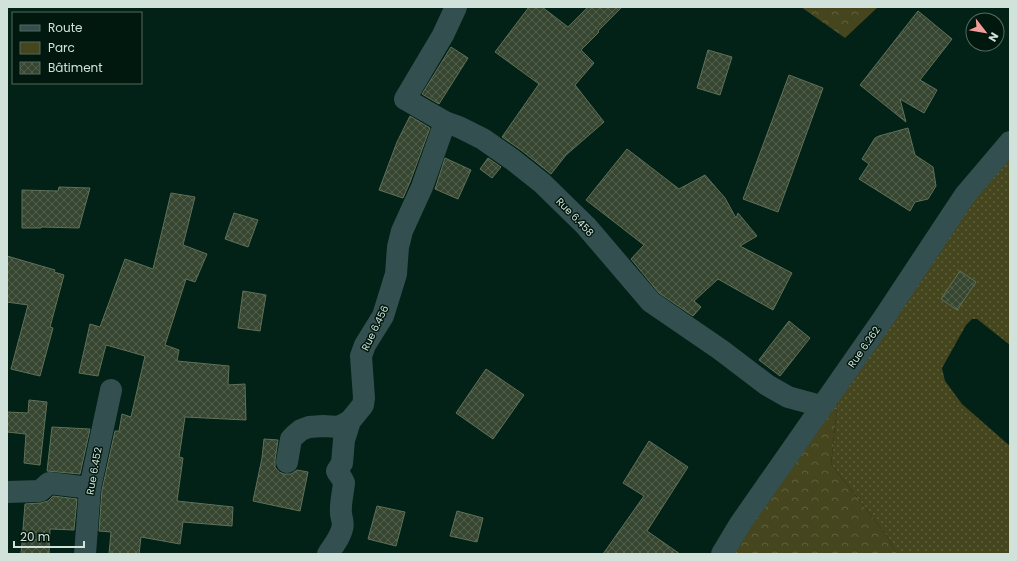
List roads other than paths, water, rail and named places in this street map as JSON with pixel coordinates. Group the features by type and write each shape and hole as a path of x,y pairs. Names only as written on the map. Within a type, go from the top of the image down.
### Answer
{"street":[{"name":"Rue 6.458","path":"456,7 443,35 405,99 445,122 483,139 542,183 586,226 651,302 721,350 767,385 788,397 821,406"},
{"name":"Rue 6.456","path":"328,554 341,534 343,528 341,506 344,482 337,470 342,463 344,440 350,421 363,405 364,398 361,356 365,345 383,316 396,274 398,247 402,231 422,187 445,122"},
{"name":"Rue 6.262","path":"722,554 740,524 883,319 965,195 1010,142"},
{"name":"Rue 6.452","path":"85,554 90,488 111,390"},
{"path":"287,462 291,439 301,430 309,427 323,426 339,428 350,421"},
{"path":"7,492 40,491 49,483 90,488"}]}
